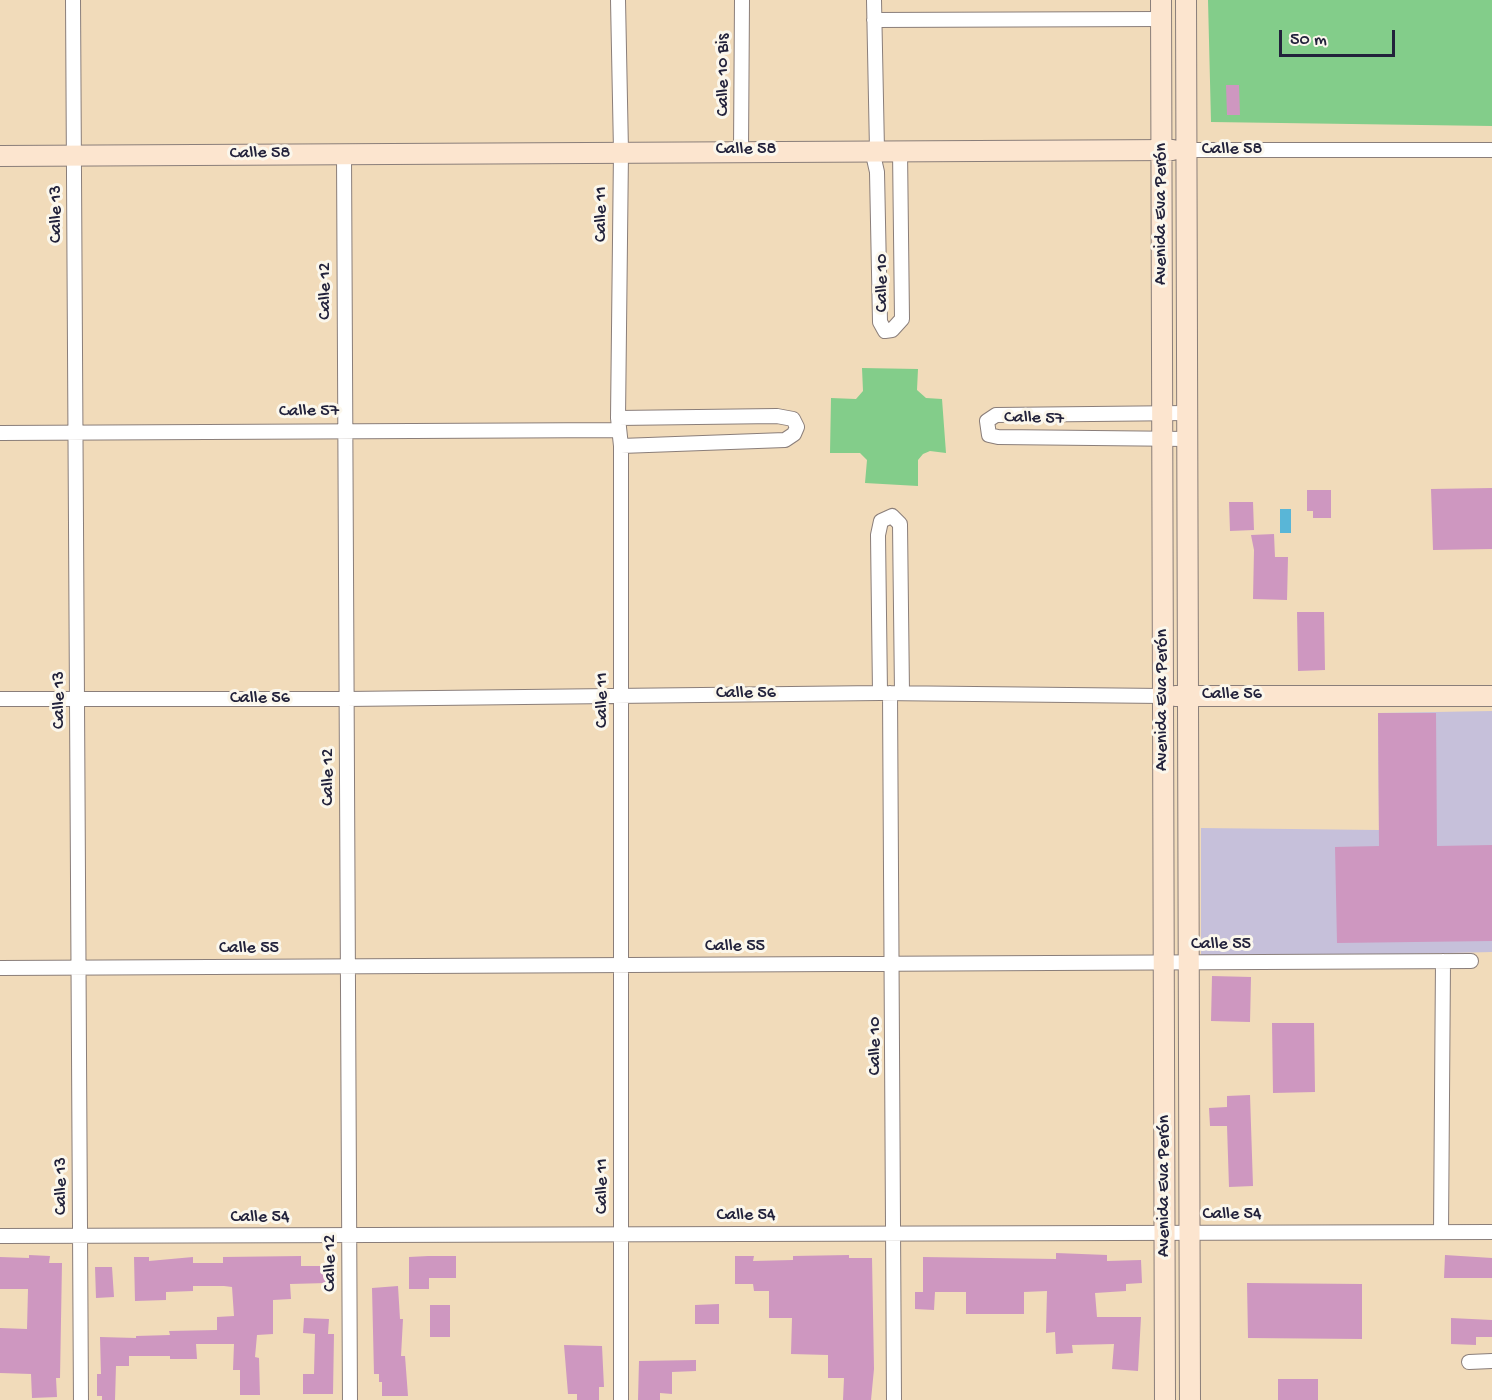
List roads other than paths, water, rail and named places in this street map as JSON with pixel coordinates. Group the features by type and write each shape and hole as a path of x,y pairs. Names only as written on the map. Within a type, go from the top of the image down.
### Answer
{"main road":[{"name":"Avenida Eva Perón","path":"1186,0 1190,1400"},
{"name":"Avenida Eva Perón","path":"1161,10 1165,1400"},
{"name":"Calle 58","path":"0,156 741,150 1187,150"},
{"name":"Calle 56","path":"1163,696 1492,696"}],"street":[{"name":"Calle 13","path":"74,0 81,1400"},
{"name":"Calle 11","path":"618,0 621,151 619,424 621,446 621,1400"},
{"name":"Calle 10 Bis","path":"741,150 742,0"},
{"name":"Calle 10","path":"874,0 880,322 885,331 892,330 902,319 900,150"},
{"path":"874,20 1161,10"},
{"name":"Calle 58","path":"1187,150 1492,150"},
{"name":"Calle 12","path":"344,154 350,1400"},
{"name":"Calle 57","path":"1188,413 996,415 987,421 988,435 998,437 1188,439"},
{"name":"Calle 57","path":"0,433 619,424 777,416 793,419 797,427 794,434 785,440 621,446"},
{"name":"Calle 10","path":"891,693 878,535 881,521 892,516 900,524 891,693 894,964 894,1400"},
{"name":"Calle 56","path":"0,699 346,699 621,694 891,693 1163,696"},
{"path":"1441,1232 1443,961"},
{"name":"Calle 55","path":"0,968 1471,961"},
{"name":"Calle 54","path":"0,1236 1492,1232"},
{"path":"1469,1362 1492,1361"}],"water":[{"path":"1280,509 1291,509 1291,533 1280,533"}]}
